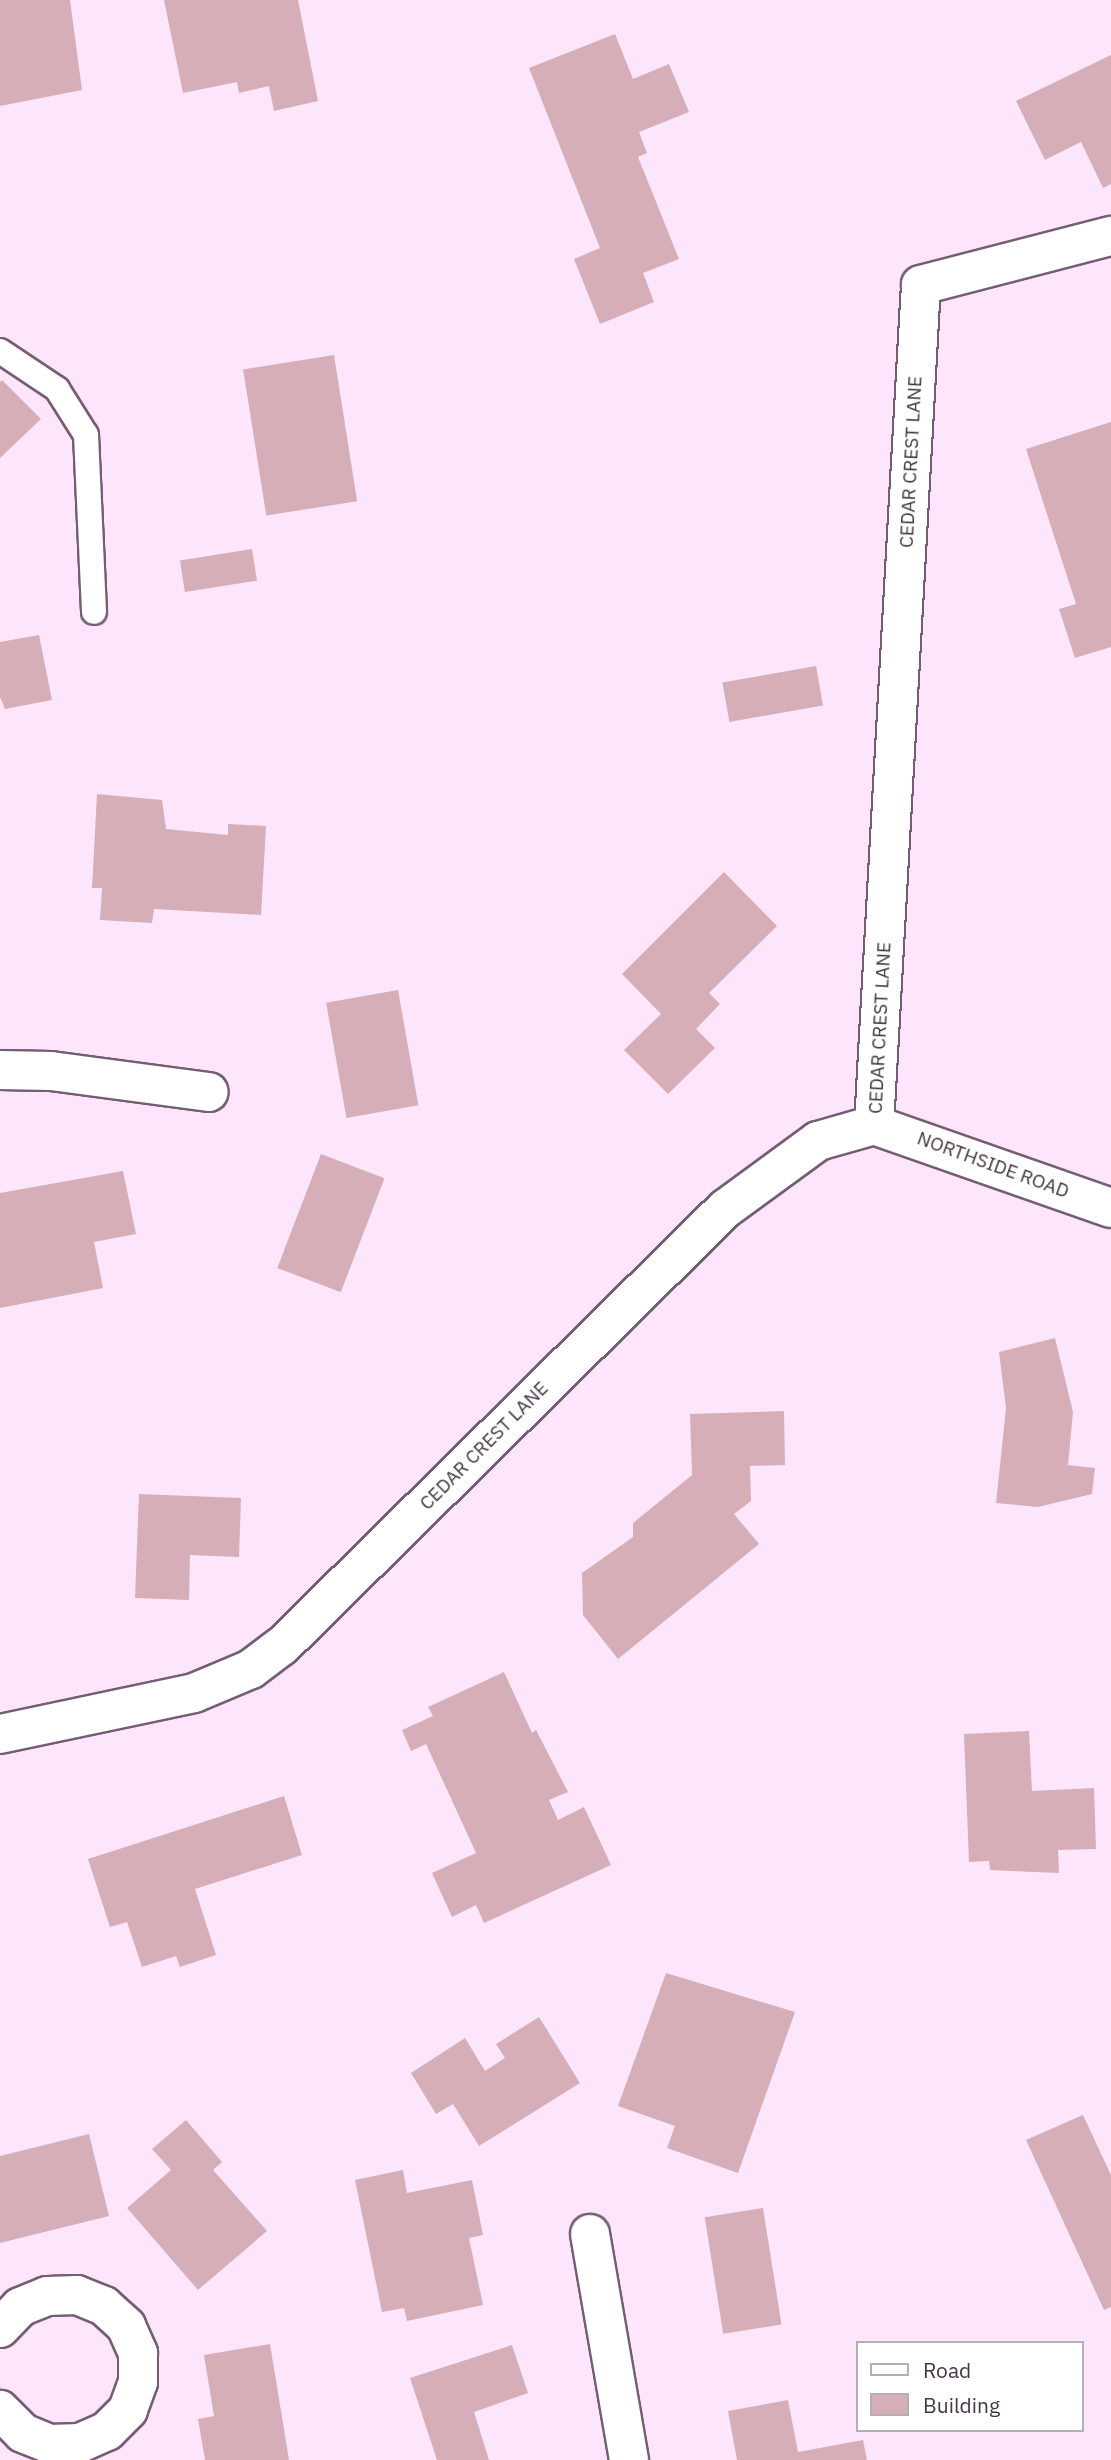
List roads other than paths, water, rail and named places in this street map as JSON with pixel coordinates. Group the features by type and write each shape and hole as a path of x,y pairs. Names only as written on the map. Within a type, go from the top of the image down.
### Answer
{"street":[{"name":"CEDAR CREST LANE","path":"0,1734 194,1693 251,1669 282,1646 725,1209 818,1141 874,1125 921,285 1111,236"},
{"path":"0,1070 51,1070 209,1092"},
{"name":"NORTHSIDE ROAD","path":"874,1125 1111,1208"},
{"path":"590,2234 629,2460"},
{"path":"0,2328 20,2308 47,2296 67,2295 104,2306 126,2326 138,2353 138,2382 128,2410 81,2452 23,2433 0,2410"}],"lane":[{"path":"0,351 57,389 86,435 94,612"}]}
